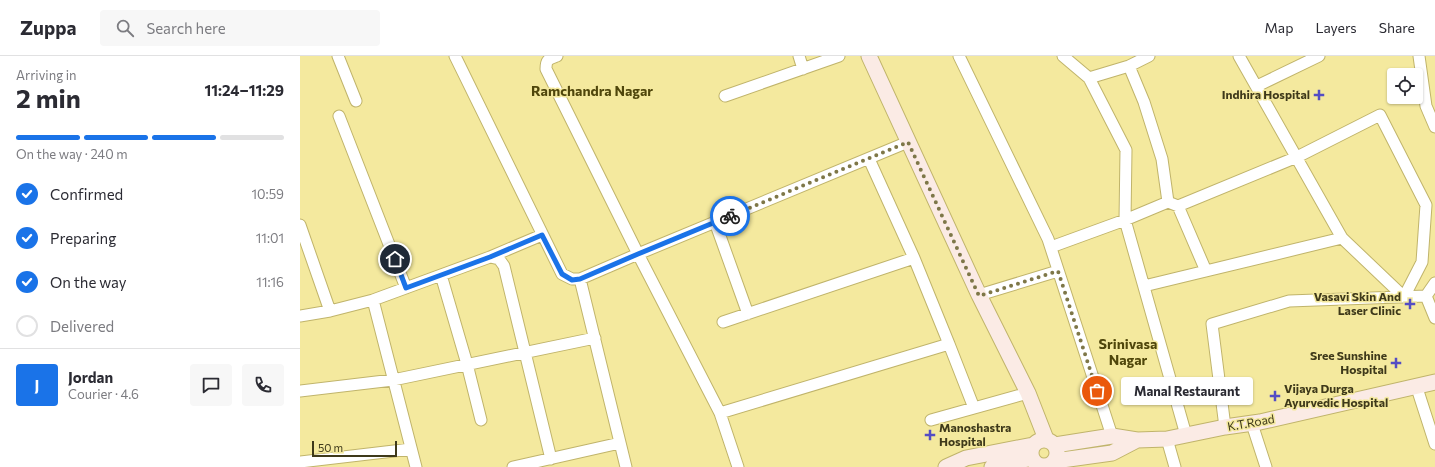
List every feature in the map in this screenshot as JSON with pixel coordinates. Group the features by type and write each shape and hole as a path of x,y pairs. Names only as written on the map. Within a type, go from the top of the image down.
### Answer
{"main road":[{"path":"869,56 979,296 1028,393 1044,457"},
{"name":"K.T.Road","path":"992,467 1044,457 1112,436 1137,440 1167,439 1225,427 1252,424 1435,382"},
{"name":"K.T.Road","path":"946,467 966,458 1044,457 1112,453 1137,440"}],"street":[{"path":"338,56 356,101"},
{"path":"455,56 562,274 572,280 580,279 908,142"},
{"path":"557,56 548,60 546,63 546,69 638,254 720,412 738,467"},
{"path":"799,56 803,69"},
{"path":"725,96 839,56"},
{"path":"959,56 1045,232 1112,436"},
{"path":"1063,56 1089,78 1126,150 1125,220 1186,435"},
{"path":"1089,78 1129,66 1148,56"},
{"path":"1239,56 1342,238 1404,297"},
{"path":"1256,86 1318,56"},
{"path":"1419,56 1426,106 1435,127"},
{"path":"1129,66 1144,102 1162,159 1173,204 1206,271"},
{"path":"1051,247 1173,204 1297,157 1380,115 1426,205 1422,262 1404,297"},
{"path":"339,116 406,288"},
{"path":"869,159 914,258 974,408"},
{"path":"715,222 748,314"},
{"path":"300,225 330,311"},
{"path":"300,316 330,311 373,300 490,257 542,235"},
{"path":"1144,286 1342,238"},
{"path":"490,257 500,259 504,266 551,458"},
{"path":"723,322 914,258"},
{"path":"979,296 1058,271"},
{"path":"441,275 467,364 481,420"},
{"path":"580,279 626,467"},
{"path":"1426,296 1435,283"},
{"path":"1225,427 1212,324 1289,301 1426,296"},
{"path":"1426,296 1435,318"},
{"path":"373,300 416,467"},
{"path":"300,391 393,380 595,338"},
{"path":"720,412 949,344"},
{"path":"1416,386 1435,444"},
{"path":"931,420 1028,393"},
{"path":"1252,424 1266,467"},
{"path":"1167,439 1175,467"},
{"path":"513,467 620,443"},
{"path":"300,462 411,449"}],"way so far":[{"path":"730,216 908,142 979,296 1058,271 1097,391"}],"place":[{"name":"Indhira Hospital","path":"1319,95"},
{"name":"Vasavi Skin And Laser Clinic","path":"1410,304"},
{"name":"Sree Sunshine Hospital","path":"1396,363"},
{"name":"Manal Restaurant","path":"1097,391"},
{"name":"Vijaya Durga Ayurvedic Hospital","path":"1275,396"},
{"name":"Manoshastra Hospital","path":"930,435"}],"district":[{"name":"Ramchandra Nagar","path":"592,91"},
{"name":"Srinivasa Nagar","path":"1128,352"}],"route":[{"path":"395,259 406,288 490,257 542,235 562,274 572,280 580,279 730,216"}]}
